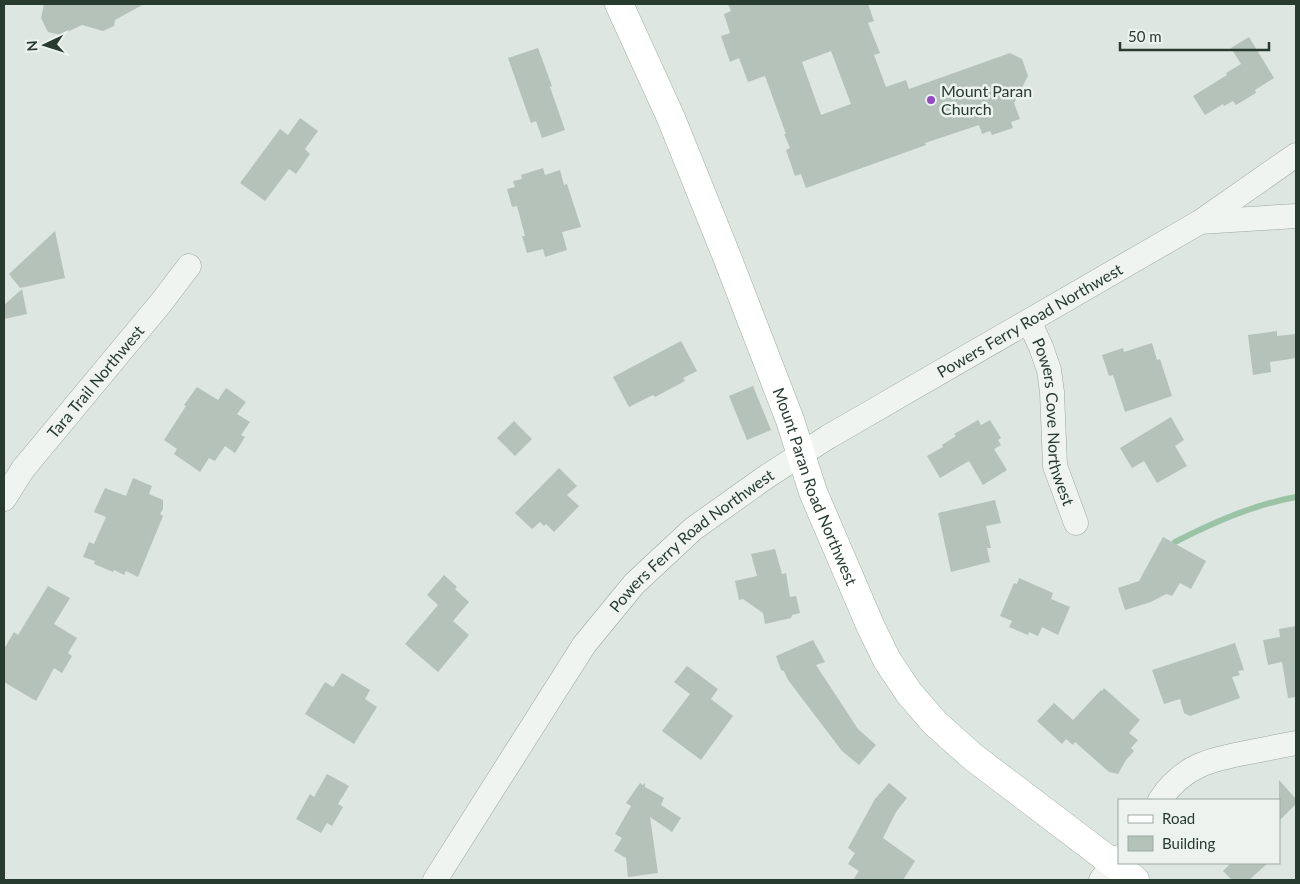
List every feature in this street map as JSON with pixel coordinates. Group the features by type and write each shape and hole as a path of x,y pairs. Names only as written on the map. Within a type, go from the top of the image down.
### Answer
{"main road":[{"name":"Mount Paran Road Northwest","path":"619,4 674,126 790,420 814,492 870,625 887,660 909,693 935,723 973,757 1111,867 1135,880"}],"street":[{"path":"1200,222 1296,156"},
{"name":"Powers Ferry Road Northwest","path":"435,880 584,645 634,584 693,529 766,477 828,438 1200,222 1296,216"},
{"name":"Tara Trail Northwest","path":"4,499 23,469 190,266"},
{"name":"Powers Cove Northwest","path":"1029,322 1049,370 1052,392 1055,466 1076,523"},
{"path":"1161,799 1178,779 1201,765 1229,756 1296,743"}],"building":[{"path":"44,4 144,4 115,20 114,26 103,31 82,25 61,35 48,32 41,18"},
{"name":"Mount Paran Church","path":"728,4 868,4 874,21 868,23 880,53 874,55 886,87 906,80 909,89 1010,53 1022,59 1028,76 1014,103 1020,119 1011,122 1013,128 992,135 990,131 982,134 979,125 925,143 926,145 806,188 801,174 795,176 786,150 790,148 784,134 786,134 765,76 748,82 739,58 730,62 721,36 730,33 724,14 731,11","holes":["831,51 851,104 821,115 802,62"]},
{"path":"1249,37 1274,78 1255,90 1256,93 1236,105 1233,101 1224,106 1223,104 1205,115 1193,96 1241,64 1231,48"},
{"path":"538,48 565,130 542,138 536,121 531,123 508,58"},
{"path":"300,118 318,131 305,149 310,154 296,174 289,169 265,201 240,183 280,129 288,135"},
{"path":"543,168 545,175 560,170 564,185 567,184 581,227 562,232 567,250 545,257 543,249 527,253 522,236 525,236 517,206 512,207 507,189 515,187 513,181 522,179 521,175"},
{"path":"55,231 65,278 20,288 9,274"},
{"path":"22,289 27,314 4,319 4,305"},
{"path":"1277,331 1277,336 1296,334 1296,358 1270,362 1271,372 1253,375 1248,335"},
{"path":"681,341 697,371 683,378 685,381 655,397 653,395 629,407 613,377"},
{"path":"1152,343 1157,360 1160,359 1172,396 1125,412 1113,375 1109,376 1102,355 1123,348 1124,352"},
{"path":"753,386 771,430 747,440 729,396"},
{"path":"197,387 218,400 226,388 246,402 237,414 250,422 241,435 245,437 235,453 225,446 215,461 209,458 200,472 174,454 177,449 164,440 186,406 184,405"},
{"path":"1171,417 1184,440 1175,446 1187,466 1157,483 1144,461 1132,468 1120,448"},
{"path":"978,420 981,425 990,420 1001,438 998,440 1001,445 994,449 1007,470 983,485 969,461 940,478 927,456 943,447 942,445 956,436 954,434"},
{"path":"514,421 532,439 515,456 497,438"},
{"path":"559,468 577,486 567,495 579,506 554,532 546,524 544,526 540,522 532,529 515,513"},
{"path":"133,478 152,486 149,494 163,500 163,509 160,514 163,516 138,577 126,571 124,575 114,570 113,572 94,564 95,561 83,557 89,542 94,544 106,517 94,512 105,488 126,496"},
{"path":"995,500 1001,523 986,526 991,548 987,548 990,562 951,572 938,513"},
{"path":"1163,537 1206,561 1191,589 1180,583 1172,596 1166,594 1151,602 1125,610 1118,588 1139,581"},
{"path":"775,549 782,574 786,573 790,597 796,596 800,613 792,615 791,618 765,624 763,613 743,599 739,600 735,581 757,576 751,554"},
{"path":"444,575 469,602 453,621 469,635 438,672 405,644 438,605 427,595"},
{"path":"1019,578 1053,593 1051,599 1070,607 1058,635 1042,627 1038,636 1029,632 1028,635 1009,627 1012,621 1000,616 1014,583 1017,584"},
{"path":"48,586 70,598 54,624 77,638 68,653 72,656 62,673 54,668 36,701 4,682 4,649 14,632 18,635"},
{"path":"1296,626 1296,697 1288,698 1282,662 1268,665 1263,640 1280,637 1279,629"},
{"path":"813,640 825,662 816,665 858,729 876,745 859,765 842,751 788,680 784,671 781,670 776,656"},
{"path":"1235,643 1244,670 1238,671 1240,675 1232,677 1240,698 1190,716 1184,713 1180,699 1164,704 1152,670"},
{"path":"687,666 718,689 711,699 733,716 701,760 662,731 690,694 674,682"},
{"path":"342,673 370,690 365,699 377,707 354,744 305,714 325,682 333,687"},
{"path":"1104,688 1140,720 1129,733 1138,740 1131,748 1134,751 1118,774 1109,772 1075,742 1073,745 1066,739 1062,744 1037,721 1054,703 1073,720"},
{"path":"327,774 349,786 338,804 343,807 332,826 327,823 321,833 296,819 310,794 314,797"},
{"path":"1279,780 1296,799 1296,804 1280,820 1280,799"},
{"path":"640,783 643,785 645,783 645,787 664,798 661,805 681,818 672,832 650,817 658,873 628,877 626,858 614,851 622,838 615,834 631,806 626,803"},
{"path":"889,783 907,798 896,812 883,838 915,861 903,880 853,880 859,871 848,864 855,853 848,848 875,799"},
{"path":"1230,864 1267,864 1249,880 1232,880 1223,871"}],"waterway":[{"path":"1175,542 1234,515 1280,500 1296,497"}],"place":[{"name":"Mount Paran Church","path":"931,100"}]}
